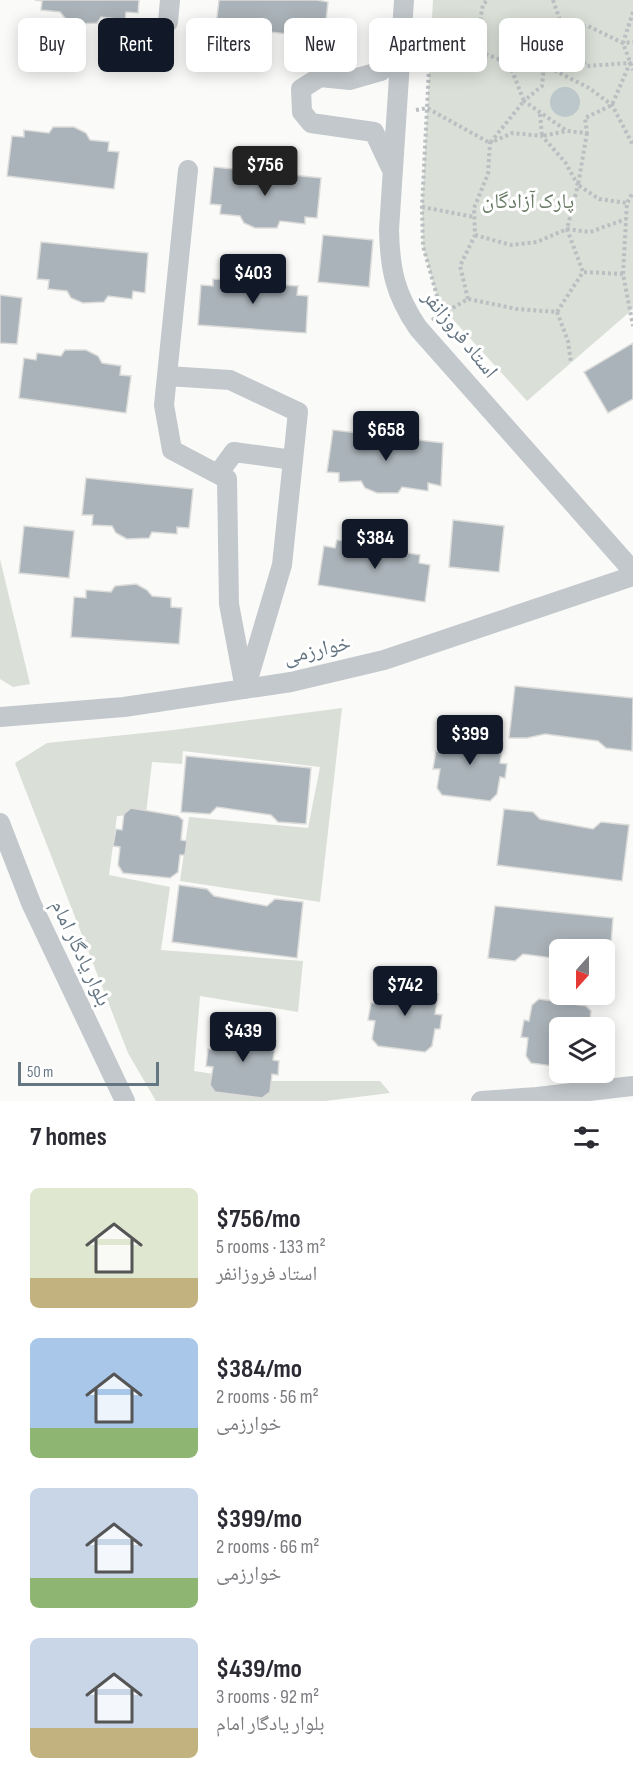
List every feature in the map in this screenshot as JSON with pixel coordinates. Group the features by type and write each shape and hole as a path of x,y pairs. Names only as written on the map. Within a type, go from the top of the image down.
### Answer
{"street":[{"path":"168,18 170,0"},
{"name":"استاد فروزانفر","path":"403,18 404,0"},
{"path":"378,72 350,80 320,77 301,89 302,112 311,123 374,132 393,172"},
{"name":"استاد فروزانفر","path":"400,72 389,230 394,280 403,306 418,328 633,571"},
{"path":"188,170 164,405 172,450 227,479 229,604 245,689"},
{"path":"167,376 230,380 298,412 282,565 245,689"},
{"path":"218,474 234,452 293,460"},
{"name":"خوارزمی","path":"0,717 124,707 291,682 384,660 633,576"},
{"name":"بلوار یادگار امام","path":"0,823 31,903 125,1101"},
{"path":"481,1101 633,1086"}],"path":[{"path":"480,18 482,2 488,0"},
{"path":"553,0 559,18"},
{"path":"633,12 623,43 633,70"},
{"path":"585,26 623,43 633,42"},
{"path":"585,64 630,63"},
{"path":"584,272 567,229 587,133 585,118 612,105 630,63"},
{"path":"429,72 422,207 423,246 442,314"},
{"path":"512,72 524,102 567,131"},
{"path":"468,299 460,266 475,235 474,208 488,174 490,143 524,102 542,87 543,72"},
{"path":"558,72 589,88 612,105 633,145"},
{"path":"397,113 427,108 490,143"},
{"path":"540,113 542,135 565,162 578,185 599,199 627,203"},
{"path":"490,143 512,133 542,135 567,131 587,133"},
{"path":"629,138 633,131"},
{"path":"633,192 627,203 623,274 633,326"},
{"path":"422,207 475,218"},
{"path":"475,235 511,245 537,242 567,229 590,232 626,219"},
{"path":"584,272 623,274"},
{"path":"557,312 584,272"},
{"path":"418,328 468,299 517,309 557,312"},
{"path":"557,312 568,341 571,363"}],"green space":[{"name":"پارک آزادگان","path":"433,0 633,0 633,309 527,401 439,304 423,246 422,207 429,72 487,72 487,18 432,18"},
{"path":"0,559 30,684 13,687 0,679"},
{"path":"342,708 320,902 180,881 189,817 308,828 320,767 183,751 182,764 152,762 146,814 117,816 109,875 170,887 161,950 303,961 298,1012 200,996 194,1071 261,1081 380,1081 390,1093 325,1101 156,1101 128,1053 15,763 47,743 173,730"}],"shaded area":[{"path":"565,87 576,91 580,102 576,113 565,117 554,113 550,102 554,91"}],"building":[{"path":"35,0 139,0 138,13 126,12 125,18 101,17 98,18 97,23 86,24 86,18 65,18 60,12 41,10 42,1"},
{"path":"219,0 328,2 326,18 284,18 284,34 272,32 272,18 217,18"},
{"path":"53,127 74,127 86,133 90,140 109,142 108,151 119,152 114,189 7,176 12,136 24,137 24,130 49,133"},
{"path":"214,167 321,178 317,218 305,217 305,224 280,221 277,228 255,228 244,223 240,216 220,214 221,205 210,204"},
{"path":"323,235 373,240 369,287 318,282"},
{"path":"41,242 148,253 145,293 133,291 132,299 108,296 104,302 83,303 71,298 67,291 48,289 49,280 37,279"},
{"path":"262,273 274,278 279,285 298,286 297,295 308,296 306,333 198,325 201,285 213,286 213,279 237,280 241,274"},
{"path":"0,295 22,298 17,344 0,343"},
{"path":"633,343 633,399 608,413 584,372"},
{"path":"65,350 86,350 98,356 102,363 121,366 120,375 131,376 126,413 19,398 24,358 36,360 37,353 61,356"},
{"path":"333,430 443,443 441,486 428,483 428,491 402,487 398,493 377,493 365,488 361,481 339,482 339,473 327,472"},
{"path":"86,478 193,489 189,528 177,527 177,534 152,532 149,538 127,539 116,533 112,526 92,525 93,515 82,515"},
{"path":"453,520 504,526 499,572 449,567"},
{"path":"24,526 74,531 69,578 19,573"},
{"path":"365,538 386,539 398,545 401,552 420,555 419,563 430,565 425,602 318,585 324,546 335,548 337,540 361,544"},
{"path":"136,584 152,596 171,598 171,607 182,608 179,644 71,637 74,597 86,598 86,590 111,592 115,586"},
{"path":"515,686 633,698 632,751 606,748 598,741 545,734 527,738 509,738"},
{"path":"451,731 498,738 503,743 500,763 507,764 505,778 500,777 497,794 490,801 442,795 437,788 440,769 433,769 436,751 441,752 444,736"},
{"path":"186,756 311,768 306,824 278,822 271,815 217,807 210,814 181,812"},
{"path":"131,808 178,816 183,820 181,840 187,841 185,855 180,855 178,872 170,878 123,873 118,865 120,847 113,846 116,829 122,830 124,814"},
{"path":"504,809 533,812 540,819 593,829 601,822 629,825 622,881 497,865"},
{"path":"179,885 207,889 214,896 267,906 275,899 303,902 297,958 172,942"},
{"path":"495,906 613,918 611,939 549,939 549,958 523,954 515,961 488,958"},
{"path":"386,982 433,990 438,994 435,1014 442,1015 440,1029 435,1029 432,1046 425,1052 378,1046 372,1039 375,1021 368,1020 371,1003 376,1003 379,988"},
{"path":"539,999 549,1000 549,1005 586,1006 591,1011 590,1017 549,1017 549,1065 531,1063 526,1056 528,1038 521,1037 524,1020 529,1021 532,1005"},
{"path":"223,1028 271,1036 276,1040 273,1060 279,1061 278,1075 272,1074 270,1092 262,1098 215,1092 210,1085 213,1067 206,1066 208,1049 214,1049 216,1034"}]}
